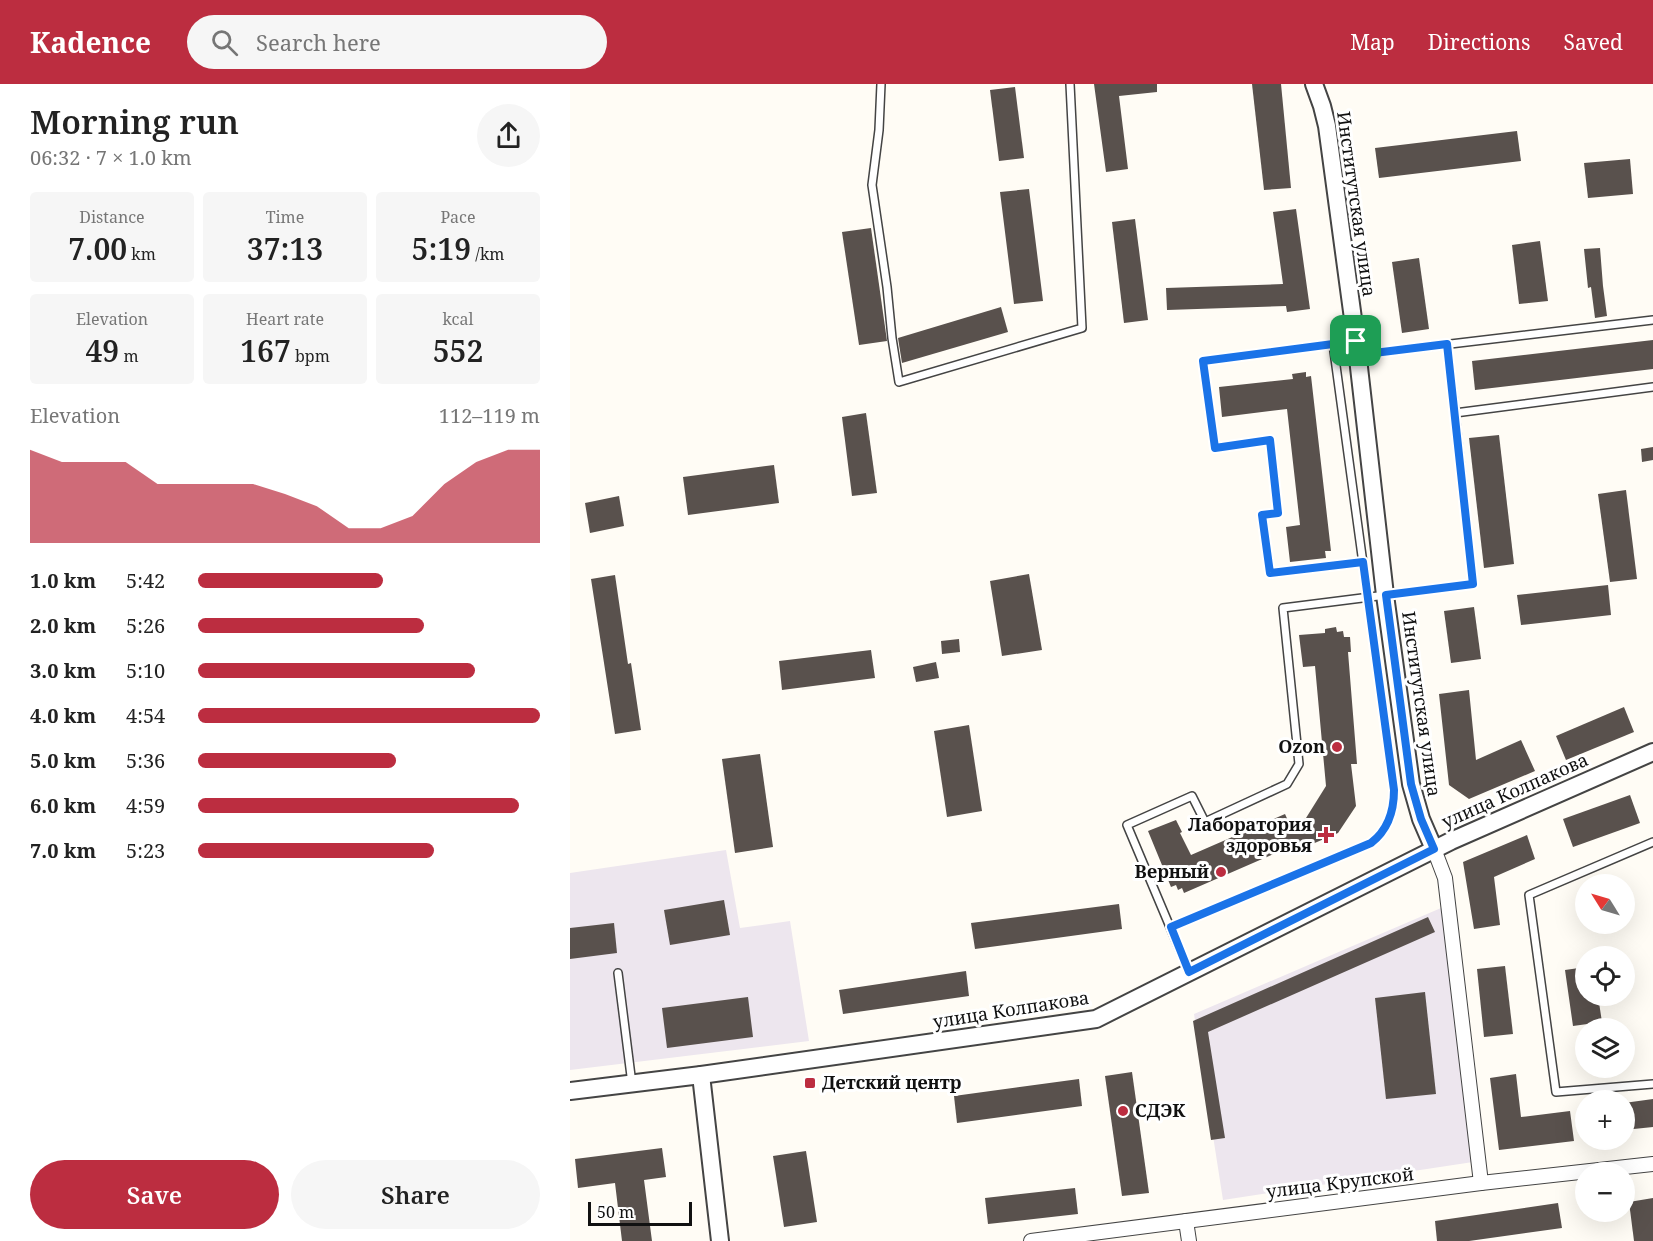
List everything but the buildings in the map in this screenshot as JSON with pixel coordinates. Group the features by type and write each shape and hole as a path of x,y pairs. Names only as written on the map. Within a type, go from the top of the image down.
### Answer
{"street":[{"name":"Институтская улица","path":"1314,84 1327,126 1411,784 1421,819 1445,878 1481,1183"},
{"name":"улица Колпакова","path":"570,1091 701,1075 1096,1019 1434,849 1653,752"},
{"path":"701,1075 720,1241"},
{"name":"улица Крупской","path":"1031,1241 1481,1183 1653,1164"},
{"path":"1186,1221 1189,1241"}],"lane":[{"path":"881,84 879,130 872,185 887,287 891,338 900,382 1082,328 1070,84"},
{"path":"1363,562 1270,573 1262,515 1278,513 1270,440 1215,448 1203,361 1333,344 1357,348 1447,344 1653,320"},
{"path":"1171,927 1364,846 1376,839 1392,812 1394,790 1333,344"},
{"path":"1189,972 1127,825 1192,796 1205,822 1287,784 1299,764 1282,608 1473,584 1447,344"},
{"path":"1455,413 1653,387"},
{"path":"1653,842 1529,895 1556,1092 1653,1084"},
{"path":"618,973 632,1084"}],"shaded area":[{"path":"726,850 740,928 790,921 809,1041 570,1070 570,873"},
{"path":"1441,908 1473,1162 1223,1200 1194,1014"}],"place":[{"name":"Ozon","path":"1337,747"},
{"name":"Лаборатория здоровья","path":"1326,835"},
{"name":"Верный","path":"1221,872"},
{"name":"Детский центр","path":"810,1083"},
{"name":"СДЭК","path":"1123,1111"}],"route":[{"path":"1356,341 1358,355 1447,344 1473,584 1386,595 1411,784 1415,803 1434,849 1189,972 1171,927 1371,843 1385,827 1392,812 1394,790 1363,562 1270,573 1262,515 1278,513 1270,440 1215,448 1203,361 1356,341"}]}
